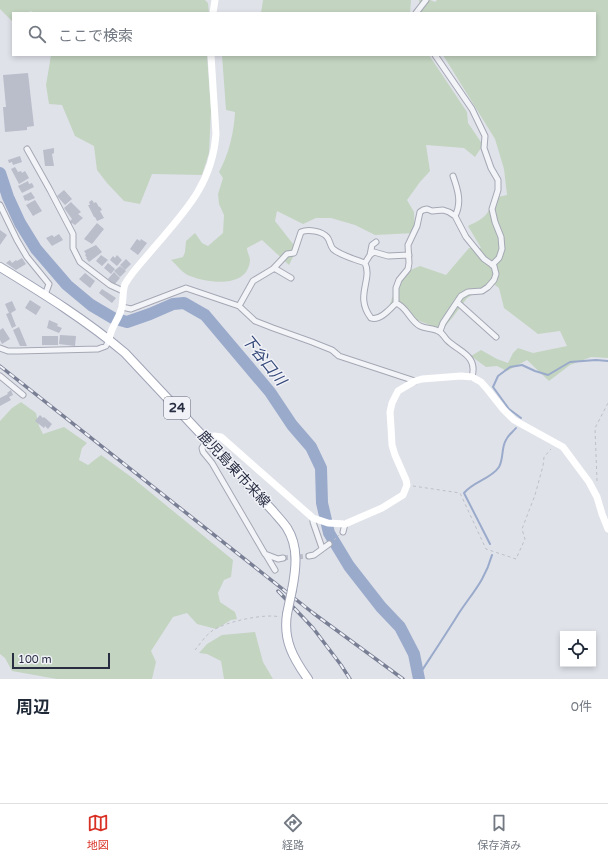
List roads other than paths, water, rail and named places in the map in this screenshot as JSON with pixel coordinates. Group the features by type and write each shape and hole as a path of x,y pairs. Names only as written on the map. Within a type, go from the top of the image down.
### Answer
{"main road":[{"name":"鹿児島東市来線","path":"0,267 80,318 109,340 139,367 273,510 287,528 292,539 296,560 286,629 292,653 308,679"}],"street":[{"path":"213,12 215,0"},
{"path":"417,12 426,0"},
{"path":"0,348 8,351 18,351 98,349 106,346 112,327 121,310 123,292 128,278 192,203 206,177 213,157 216,134 211,56"},
{"path":"436,56 472,110 485,136 484,148 491,168 498,180 498,190 492,209 495,222 501,236 502,249 499,258 492,265"},
{"path":"27,149 72,234 74,248 80,262 110,285 123,292"},
{"path":"453,176 459,201 459,209 455,216"},
{"path":"0,205 27,257 49,284 45,295"},
{"path":"239,306 253,281 274,268 287,254 294,253 301,232 305,230 319,233 327,237 332,248 342,254 365,263 367,268 363,291 364,302 367,313 371,318 377,318 386,313 396,303 396,288 399,280 408,269 408,245 417,226 420,212 423,210 442,210 455,216 466,237 484,259 494,266 496,274 494,280 482,291 468,292 461,296 440,331"},
{"path":"365,263 370,255 372,245 376,242"},
{"path":"370,255 374,252 388,256 409,255"},
{"path":"274,268 291,278"},
{"path":"121,310 131,309 186,288 239,306 255,321 332,350 339,356 415,381"},
{"path":"457,302 496,337"},
{"path":"396,303 401,305 420,326 440,331 447,340 470,357 474,370 472,377"},
{"path":"0,376 23,395"},
{"path":"274,570 212,463 203,452 202,448 207,440 214,436 221,437 316,519 342,524 398,499 403,495 407,485 392,445 390,412 392,403 398,391 415,381 456,376 472,377 488,390 514,420 563,447 589,482 598,497 608,529"},
{"path":"316,519 313,522 322,548"},
{"path":"342,524 343,532"},
{"path":"309,556 328,544"},
{"path":"266,554 278,559 283,558"}],"waterway":[{"name":"下谷口川","path":"0,173 8,197 20,223 36,249 67,285 91,305 113,318 127,322 173,304 184,303 205,315 270,392 292,425 311,447 321,468 322,503 329,533 349,566 381,607 400,627 414,654 419,679"},
{"path":"521,418 509,409 493,387 498,376 510,367 522,365 548,375 570,362 596,360 608,361"},
{"path":"490,544 464,493 496,471 502,460 504,443 516,428"},
{"path":"419,675 478,586 486,572 492,555"}],"tunnel":[{"path":"283,558 309,556"}],"railway":[{"path":"0,366 313,613 403,679"},
{"path":"278,591 313,628 350,679"}]}
